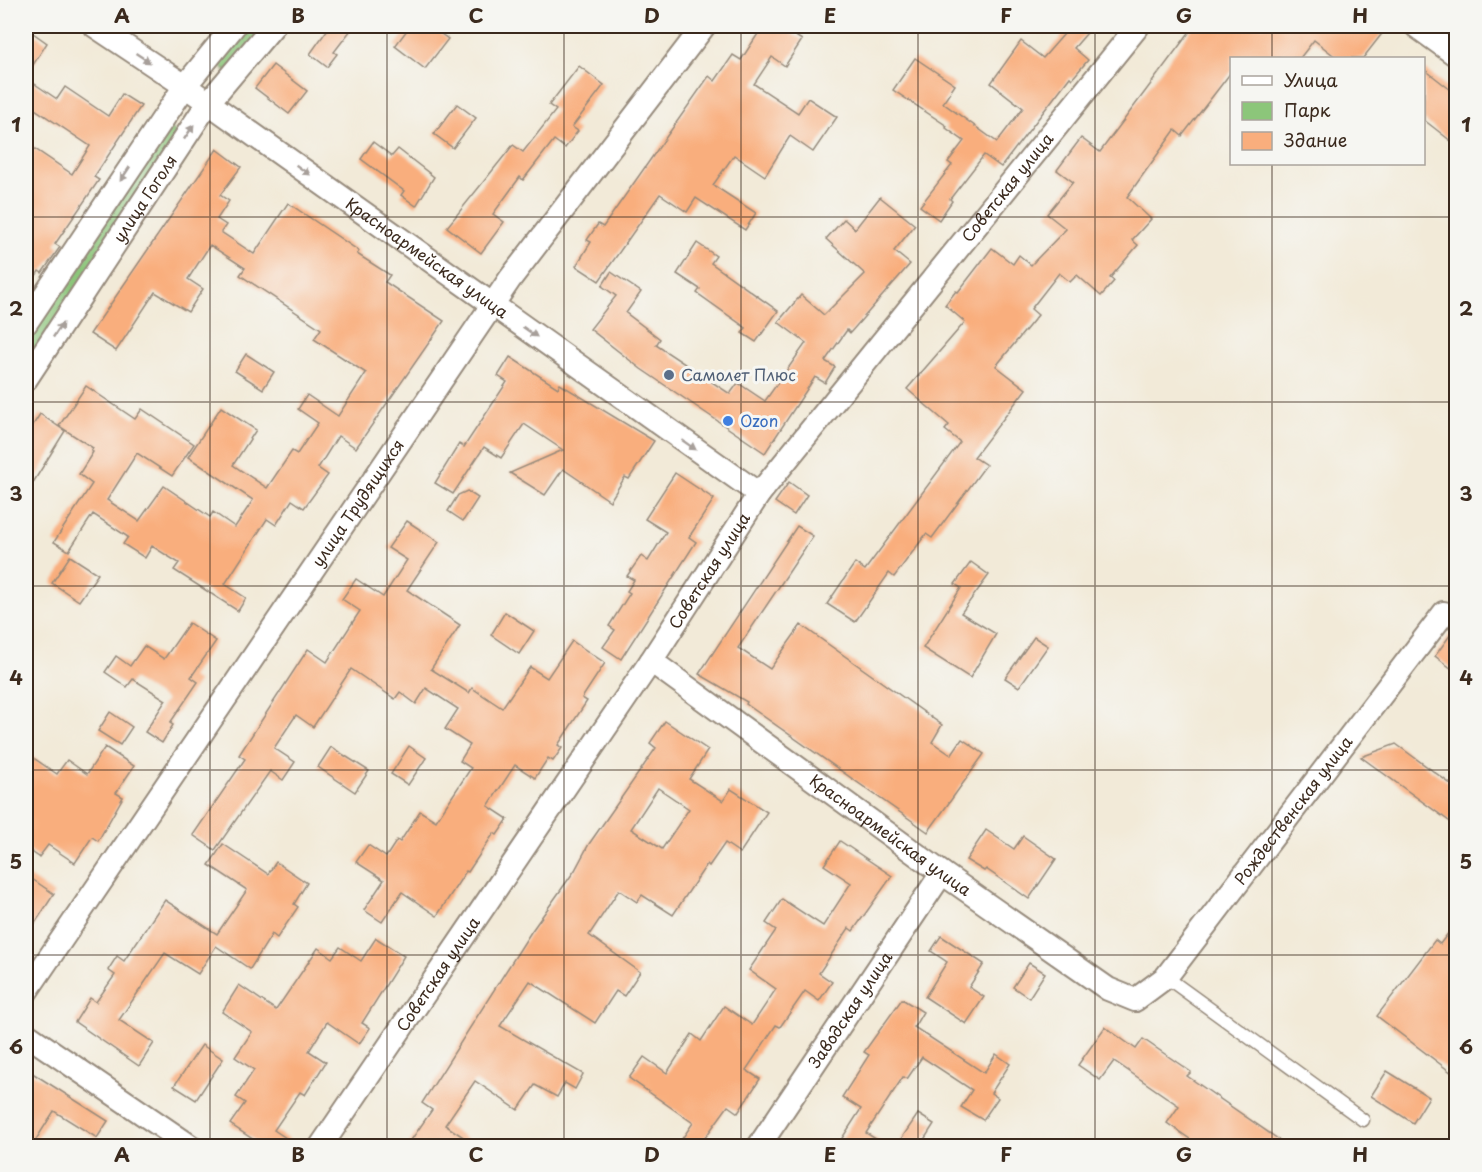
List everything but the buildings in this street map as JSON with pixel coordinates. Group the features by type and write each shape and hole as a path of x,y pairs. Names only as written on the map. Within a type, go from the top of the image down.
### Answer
{"street":[{"name":"Красноармейская улица","path":"95,26 185,86 759,494"},
{"name":"улица Гоголя","path":"26,323 185,86 234,26"},
{"name":"улица Гоголя","path":"26,379 208,103 273,26"},
{"name":"улица Трудящихся","path":"26,992 492,305 704,26"},
{"name":"Советская улица","path":"321,1146 651,661 759,494 1138,26"},
{"path":"1416,26 1456,55"},
{"name":"Рождественская улица","path":"1135,1000 1166,977 1444,613"},
{"name":"Красноармейская улица","path":"651,661 942,873 1108,989 1135,1000"},
{"name":"Заводская улица","path":"759,1146 942,873"},
{"path":"26,1034 190,1146"}],"lane":[{"path":"1166,977 1363,1120"}],"green space":[{"path":"241,26 266,26 228,72 212,60"},
{"path":"167,126 182,136 26,370 26,337"}],"place":[{"name":"Самолет Плюс","path":"669,375"},
{"name":"Ozon","path":"728,421"}]}
